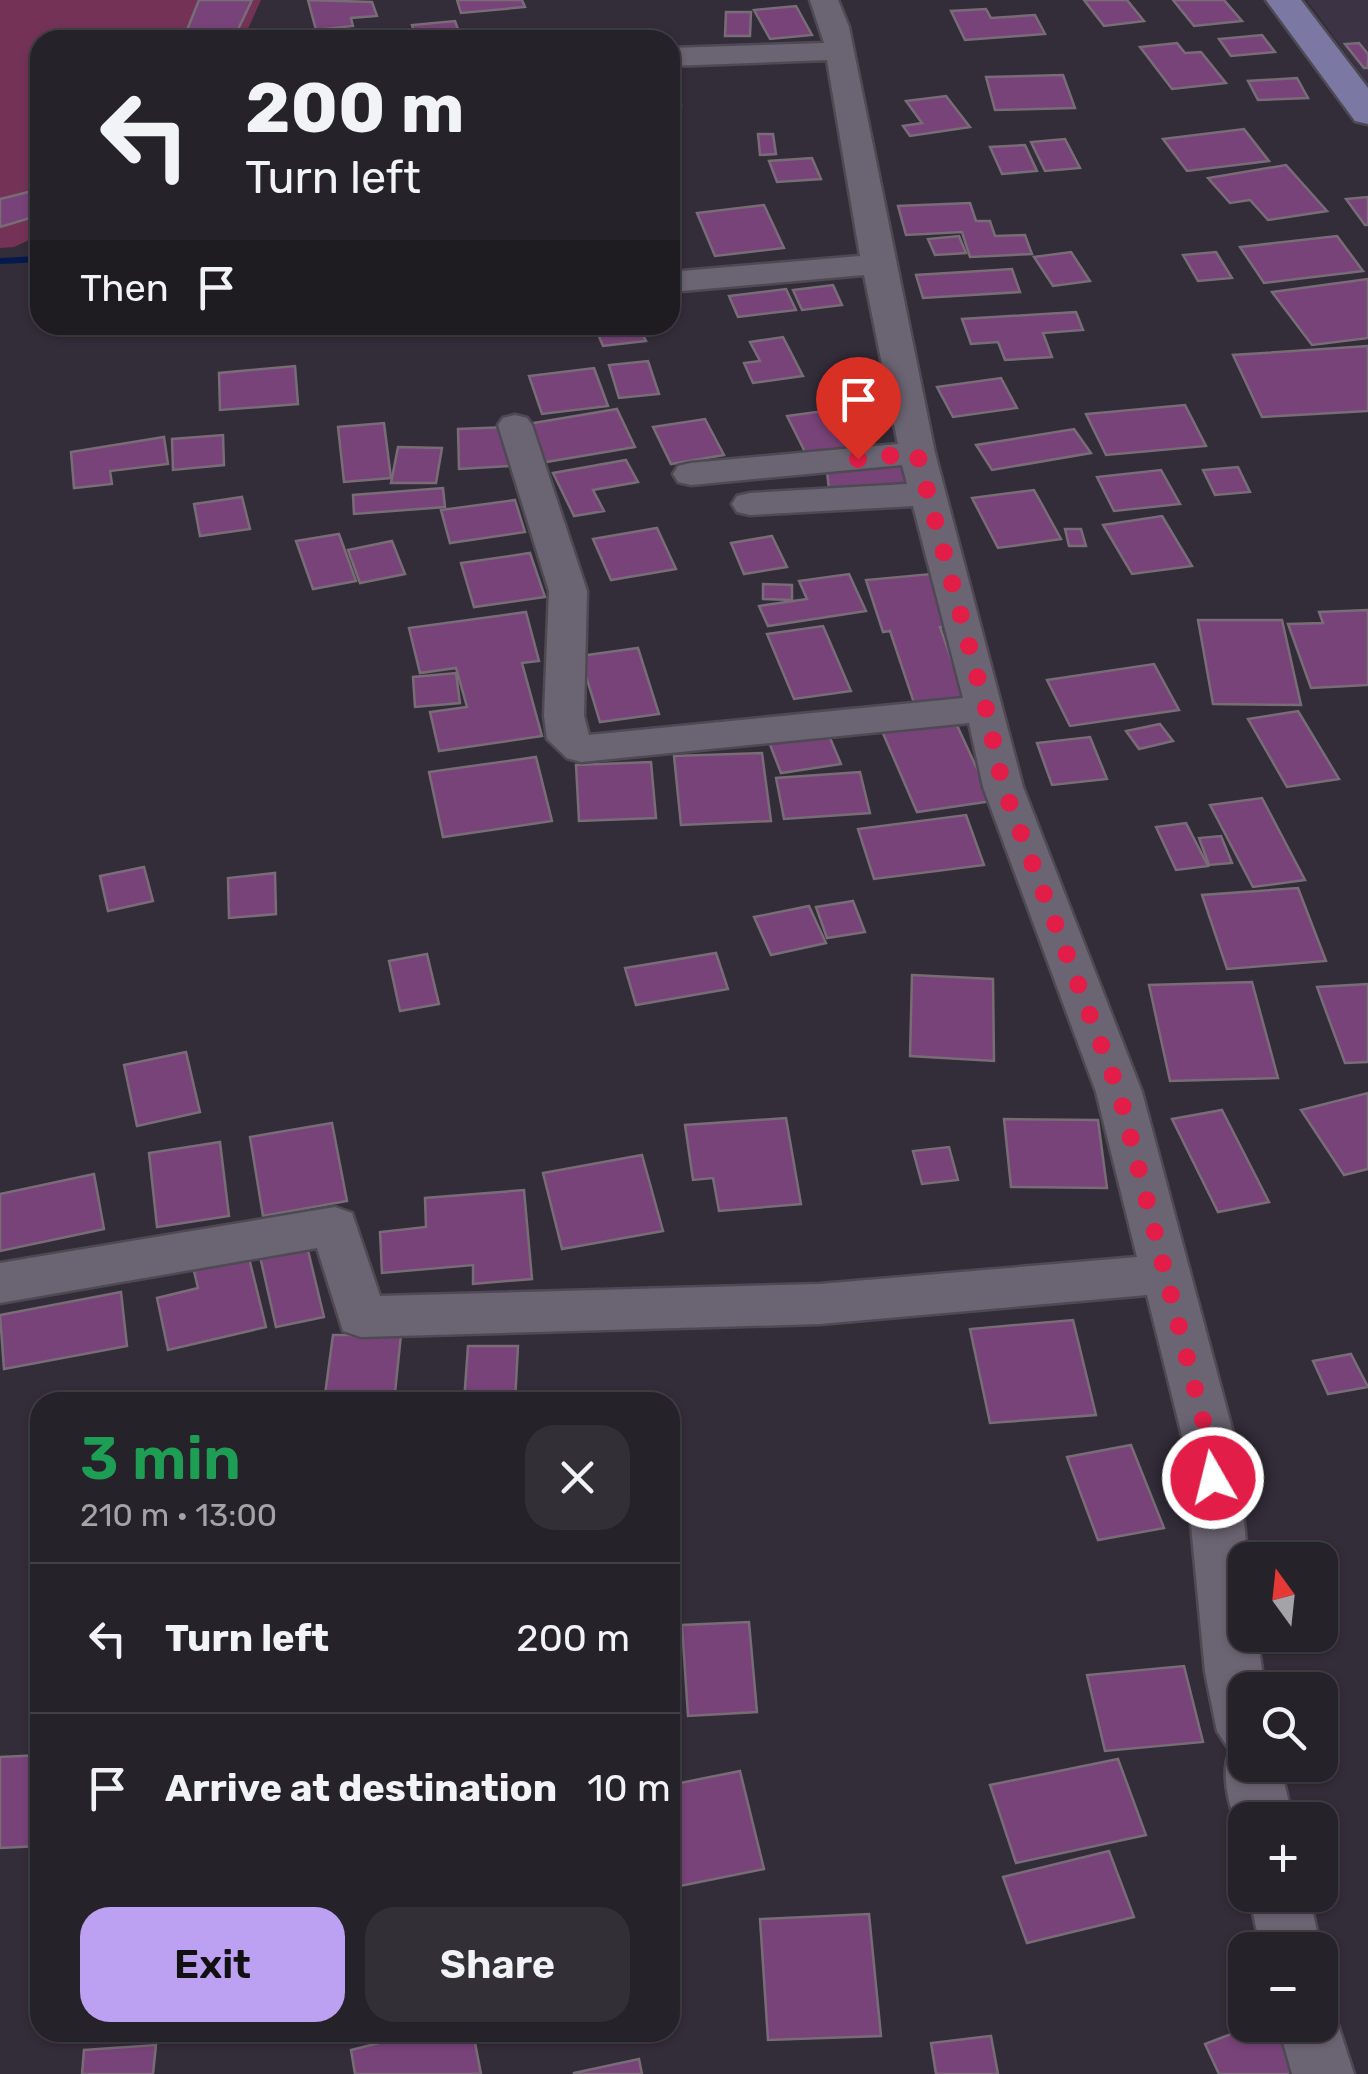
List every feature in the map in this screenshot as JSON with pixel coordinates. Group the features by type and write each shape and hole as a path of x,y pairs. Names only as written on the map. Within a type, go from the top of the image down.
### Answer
{"main road":[{"path":"1283,0 1368,114"}],"street":[{"path":"824,0 839,51 917,453 1003,786 1119,1092 1208,1440 1233,1672"},
{"path":"680,57 839,51"},
{"path":"680,281 878,264"},
{"path":"514,424 568,591 564,716 567,739 581,749 986,709"},
{"path":"691,474 917,453"},
{"path":"750,504 928,494"},
{"path":"0,1283 335,1226 360,1317 820,1304 1166,1274"},
{"path":"1314,2042 1323,2074"}],"shaded area":[{"path":"0,0 261,0 248,30 30,30 30,240 0,248"},
{"path":"1307,0 1368,0 1368,83"}],"building":[{"path":"199,0 252,0 238,30 187,30"},
{"path":"308,0 372,2 377,16 351,18 353,26 316,30"},
{"path":"457,0 522,0 525,7 461,13"},
{"path":"1084,0 1127,0 1144,21 1104,26"},
{"path":"1173,0 1224,0 1242,21 1194,26"},
{"path":"796,6 812,35 770,39 754,10"},
{"path":"986,9 991,18 1035,15 1045,34 965,40 951,11"},
{"path":"726,12 751,12 750,36 725,36"},
{"path":"455,21 458,30 413,30 412,25"},
{"path":"1262,35 1275,52 1231,56 1219,39"},
{"path":"1177,43 1185,53 1201,52 1226,83 1172,89 1140,47"},
{"path":"1359,43 1368,54 1368,68 1345,44"},
{"path":"1063,75 1075,108 995,110 986,77"},
{"path":"1297,78 1308,98 1258,100 1248,81"},
{"path":"946,96 970,127 910,136 903,126 922,123 906,101"},
{"path":"1244,129 1269,161 1187,171 1163,139"},
{"path":"758,134 773,134 776,154 760,155"},
{"path":"1065,139 1080,168 1045,171 1031,142"},
{"path":"1025,145 1037,171 1002,174 990,147"},
{"path":"812,158 821,179 777,182 769,161"},
{"path":"1286,165 1327,211 1268,220 1250,200 1230,203 1208,178"},
{"path":"30,192 30,218 0,227 0,199"},
{"path":"1368,197 1368,225 1365,225 1346,199"},
{"path":"970,203 976,221 990,221 995,236 1025,235 1032,254 970,257 962,232 906,235 898,206"},
{"path":"764,205 784,248 715,256 697,213"},
{"path":"959,236 966,253 935,255 928,239"},
{"path":"1337,236 1363,271 1264,283 1240,247"},
{"path":"1071,252 1090,281 1053,286 1034,257"},
{"path":"1216,252 1232,278 1198,281 1183,255"},
{"path":"1012,269 1020,292 923,298 916,275"},
{"path":"1368,279 1368,338 1312,345 1272,292"},
{"path":"833,285 842,305 802,310 793,290"},
{"path":"786,289 796,310 738,317 729,296"},
{"path":"1076,312 1083,330 1043,333 1052,357 1005,360 998,342 971,344 962,319"},
{"path":"598,335 643,335 646,341 603,346"},
{"path":"783,337 803,376 753,383 744,363 760,361 750,342"},
{"path":"1368,346 1368,411 1262,417 1233,355"},
{"path":"648,361 659,394 619,398 609,365"},
{"path":"295,366 298,404 220,410 219,373"},
{"path":"594,368 608,406 542,414 529,376"},
{"path":"1001,378 1017,408 953,417 937,387"},
{"path":"1185,405 1206,446 1106,455 1086,414"},
{"path":"617,409 635,447 546,462 528,424"},
{"path":"838,409 860,453 809,460 787,416"},
{"path":"705,419 724,455 671,464 653,427"},
{"path":"384,423 391,478 344,482 338,427"},
{"path":"508,427 510,466 459,469 458,429"},
{"path":"1074,429 1091,453 992,470 976,445"},
{"path":"223,435 224,465 173,470 172,439"},
{"path":"164,437 168,464 110,471 112,484 74,488 71,452"},
{"path":"398,447 442,448 436,483 391,483"},
{"path":"626,460 638,482 593,490 604,511 574,516 553,473"},
{"path":"912,462 916,487 829,489 826,464"},
{"path":"1238,467 1250,492 1215,495 1203,470"},
{"path":"1161,470 1180,504 1114,511 1097,477"},
{"path":"443,488 445,507 354,514 353,495"},
{"path":"1034,490 1061,539 998,548 972,498"},
{"path":"242,497 250,529 200,536 194,504"},
{"path":"515,500 525,532 450,543 441,510"},
{"path":"1162,516 1192,566 1132,574 1103,525"},
{"path":"657,528 676,569 611,580 593,539"},
{"path":"1065,529 1081,529 1086,546 1069,546"},
{"path":"339,534 356,581 313,589 296,541"},
{"path":"772,536 787,567 744,574 731,543"},
{"path":"392,541 405,574 360,583 348,550"},
{"path":"530,553 545,597 474,607 461,563"},
{"path":"942,573 961,625 940,627 966,701 915,706 890,631 883,632 866,580"},
{"path":"849,574 866,611 768,626 759,606 807,599 799,581"},
{"path":"763,584 792,585 792,600 763,599"},
{"path":"1368,610 1368,685 1311,688 1288,624 1323,623 1319,612"},
{"path":"526,612 539,661 522,663 542,736 439,751 430,712 467,707 456,668 420,673 409,628"},
{"path":"1198,620 1282,620 1301,705 1213,704"},
{"path":"823,626 851,691 794,699 767,634"},
{"path":"638,648 659,714 600,722 580,656"},
{"path":"1154,664 1179,710 1070,726 1047,680"},
{"path":"456,673 460,703 415,707 413,677"},
{"path":"1298,711 1339,779 1287,787 1248,719"},
{"path":"955,721 992,801 917,812 882,731"},
{"path":"1160,724 1173,741 1139,749 1126,731"},
{"path":"828,733 841,764 781,773 769,742"},
{"path":"1090,737 1107,779 1052,785 1037,743"},
{"path":"762,753 771,821 681,825 674,756"},
{"path":"536,757 552,821 443,837 429,772"},
{"path":"651,762 656,818 579,821 576,765"},
{"path":"860,772 870,813 784,819 776,778"},
{"path":"1262,798 1305,880 1253,887 1210,805"},
{"path":"966,815 984,865 874,879 858,829"},
{"path":"1186,823 1208,866 1176,870 1156,827"},
{"path":"1221,836 1232,863 1209,865 1199,838"},
{"path":"144,867 153,901 108,911 100,876"},
{"path":"275,873 276,914 229,918 228,878"},
{"path":"1298,888 1326,961 1227,969 1202,895"},
{"path":"853,901 865,932 827,938 816,907"},
{"path":"809,906 826,943 771,955 754,917"},
{"path":"716,953 728,989 636,1005 625,968"},
{"path":"427,954 439,1004 400,1011 389,961"},
{"path":"912,975 993,979 994,1061 910,1056"},
{"path":"1252,982 1278,1078 1170,1081 1149,985"},
{"path":"1368,984 1368,1062 1345,1063 1317,987"},
{"path":"186,1052 200,1112 137,1126 124,1065"},
{"path":"1368,1093 1368,1169 1344,1175 1301,1110"},
{"path":"1222,1110 1269,1202 1218,1212 1172,1119"},
{"path":"786,1118 801,1204 719,1211 713,1178 693,1180 685,1125"},
{"path":"1004,1119 1098,1120 1107,1188 1011,1187"},
{"path":"332,1123 347,1201 263,1216 250,1137"},
{"path":"220,1142 229,1216 157,1227 149,1153"},
{"path":"949,1147 958,1180 922,1184 913,1151"},
{"path":"642,1155 663,1231 562,1249 543,1173"},
{"path":"94,1174 104,1229 0,1251 0,1194"},
{"path":"524,1190 532,1279 473,1284 473,1265 382,1273 380,1232 426,1227 425,1198"},
{"path":"306,1242 324,1317 276,1327 259,1252"},
{"path":"248,1254 266,1327 168,1350 157,1298 198,1288 193,1267"},
{"path":"121,1292 127,1346 4,1369 0,1315"},
{"path":"1073,1320 1096,1415 990,1423 970,1329"},
{"path":"333,1335 401,1335 395,1392 325,1392"},
{"path":"468,1346 518,1346 516,1392 465,1392"},
{"path":"1351,1354 1368,1387 1328,1394 1313,1361"},
{"path":"1131,1445 1164,1528 1098,1540 1067,1457"},
{"path":"749,1622 757,1712 688,1716 682,1625"},
{"path":"1184,1666 1203,1742 1105,1751 1087,1675"},
{"path":"30,1756 30,1846 0,1848 0,1757"},
{"path":"1118,1759 1146,1835 1016,1863 990,1785"},
{"path":"740,1771 764,1869 680,1886 680,1783"},
{"path":"1109,1851 1134,1917 1027,1943 1003,1877"},
{"path":"869,1914 881,2036 768,2040 760,1919"},
{"path":"1228,2035 1228,2042 1281,2042 1297,2074 1219,2074 1205,2044"},
{"path":"991,2036 998,2074 936,2074 931,2043"},
{"path":"383,2042 475,2042 481,2074 355,2074 351,2050"},
{"path":"156,2045 153,2074 82,2074 84,2050"},
{"path":"639,2059 642,2074 574,2074 574,2073"}],"waterway":[{"path":"0,261 30,260"}],"route":[{"path":"858,459 917,453 1003,786 1119,1092 1208,1440 1213,1478"}]}
